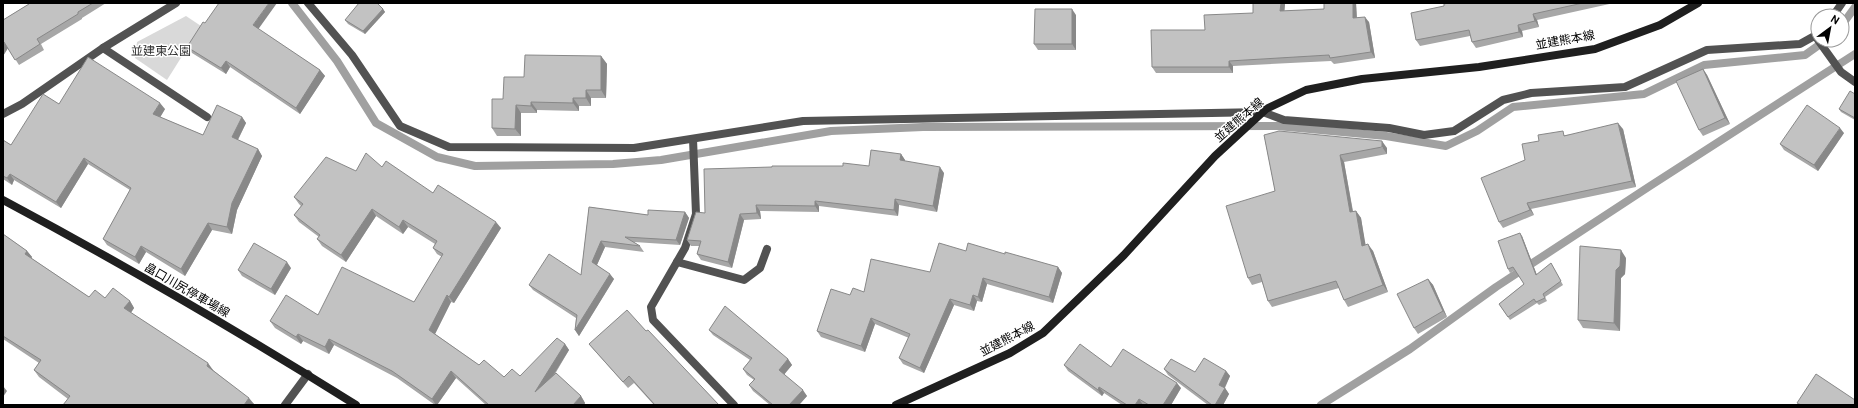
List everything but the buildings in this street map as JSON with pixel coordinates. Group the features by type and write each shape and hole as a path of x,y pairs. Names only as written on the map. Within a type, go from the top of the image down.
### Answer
{"main road":[{"name":"並建熊本線","path":"896,405 1010,353 1043,333 1124,255 1216,156 1266,109 1306,90 1362,79 1479,67 1595,49 1660,25 1698,3"},
{"name":"畠口川尻停車場線","path":"3,200 308,374 356,405"}],"street":[{"path":"3,114 22,104 103,48 176,3"},
{"path":"308,3 352,55 400,126 449,147 634,148 803,121 1262,112 1284,120 1388,128 1424,134 1454,131 1503,100 1531,93 1625,87 1707,50 1800,44 1810,40"},
{"path":"103,48 207,117"},
{"path":"1825,48 1841,72 1855,82"},
{"path":"693,138 696,214 686,248 651,306 653,320 734,405"},
{"path":"677,262 744,280 760,268 767,250"},
{"path":"285,405 308,374"}],"green space":[{"name":"並建東公園","path":"186,16 201,26 167,80 135,58 137,42"}],"waterway":[{"path":"292,3 337,61 376,123 437,157 475,166 613,164 661,160 831,131 923,127 1277,126 1386,136 1446,146 1477,131 1513,107 1644,94 1704,65 1805,55 1815,48"},
{"path":"1850,14 1855,7"},
{"path":"1321,405 1410,349 1496,287 1855,54"}]}
